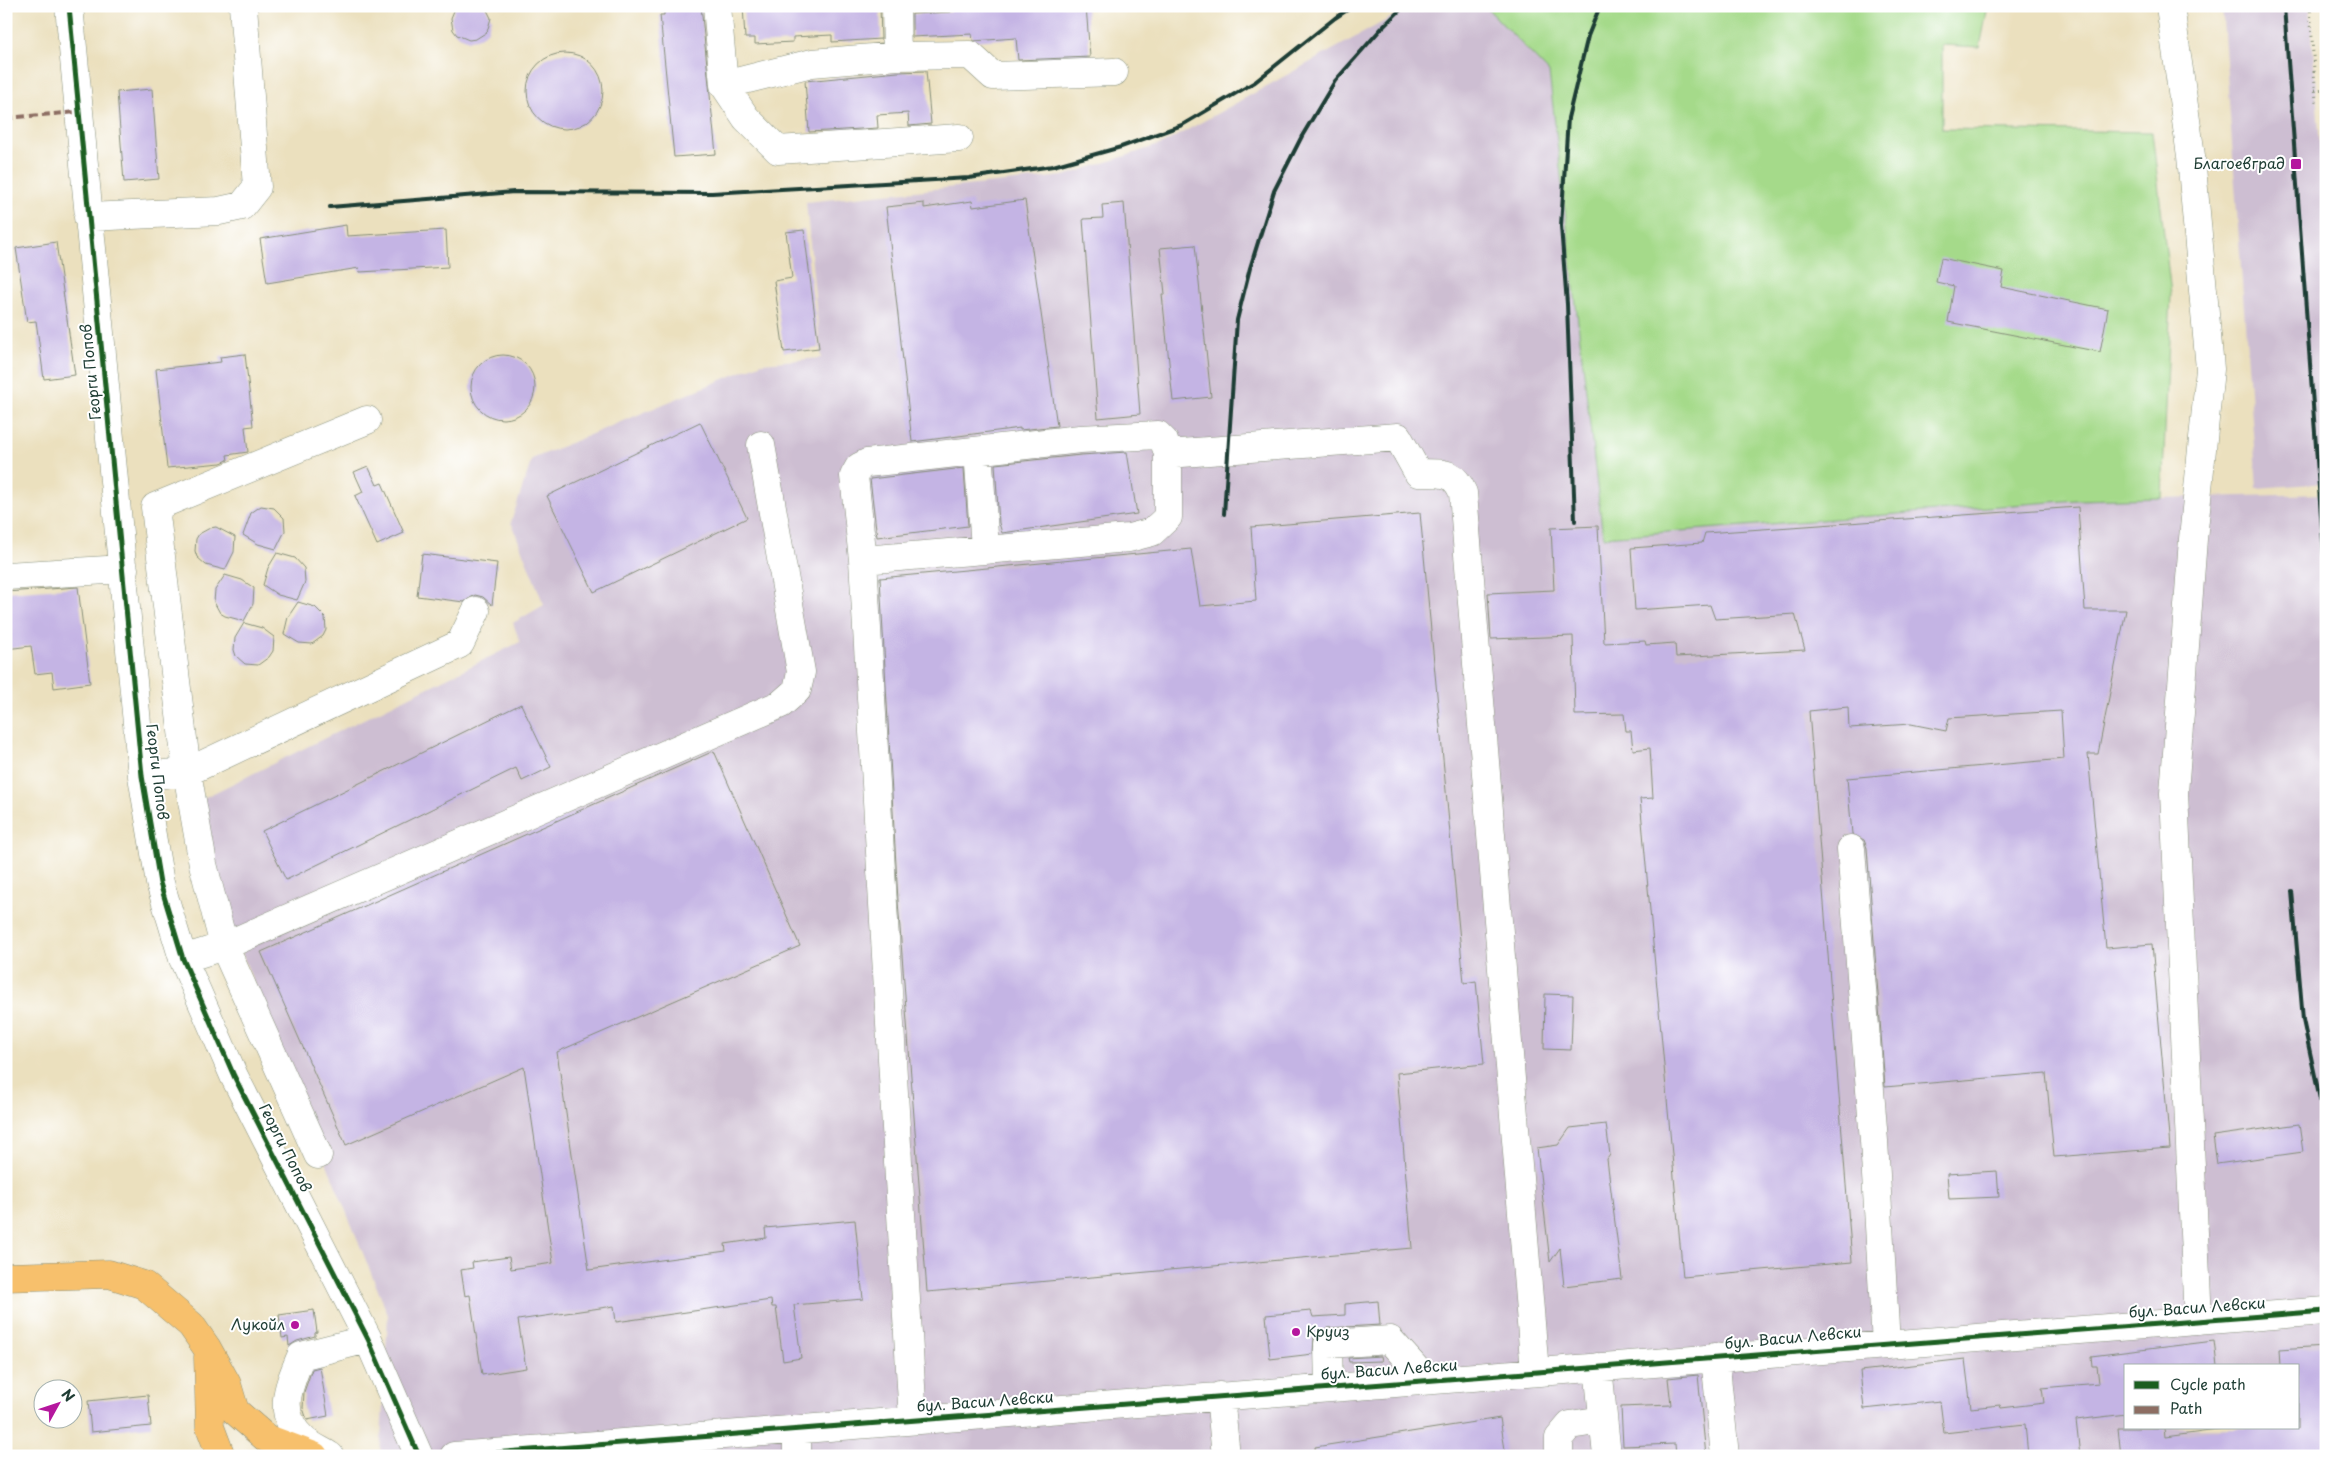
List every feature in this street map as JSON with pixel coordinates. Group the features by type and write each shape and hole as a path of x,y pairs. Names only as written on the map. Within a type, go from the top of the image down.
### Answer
{"main road":[{"path":"6,1277 109,1274 144,1285 191,1325 207,1348 227,1384 235,1411 238,1437 234,1456"},
{"path":"207,1348 210,1427 221,1456"},
{"path":"235,1411 266,1438 314,1456"}],"street":[{"name":"Георги Попов","path":"69,6 88,217 124,569 142,776 160,883 183,958 234,1076 368,1339 419,1456"},
{"path":"88,217 219,211 242,206 257,186 243,6"},
{"path":"718,6 724,85 746,118 778,150 959,138"},
{"path":"896,6 897,56"},
{"path":"2170,6 2191,156 2210,369 2193,539 2174,793 2198,1321"},
{"path":"724,85 812,63 897,56 970,55 993,76 1114,72"},
{"path":"318,1155 224,946 203,864 187,772 155,508 367,420"},
{"path":"863,560 985,548 1129,538 1152,532 1168,517 1168,454 1164,441 1158,435 1080,439 898,458 867,462 859,467 854,476 863,560 913,1420"},
{"path":"1168,454 1398,437 1418,473 1448,474 1458,482 1463,493 1535,1372"},
{"path":"183,958 224,946 781,704 797,690 801,672 761,445"},
{"path":"978,451 985,548"},
{"path":"6,576 124,569"},
{"path":"142,776 187,772 460,644 476,611"},
{"path":"1851,849 1874,1141 1886,1344"},
{"name":"бул. Васил Левски","path":"454,1456 797,1443 913,1420 2326,1311"},
{"path":"330,1456 303,1439 288,1421 288,1390 301,1356 368,1339"},
{"path":"1329,1388 1328,1344 1390,1340 1426,1380"},
{"path":"1715,1357 1725,1456"},
{"path":"1598,1366 1607,1456"},
{"path":"1220,1396 1226,1456"},
{"path":"1559,1456 1559,1438 1570,1425 1603,1420"}],"path":[{"path":"2310,6 2316,102"},
{"path":"2316,90 2326,90"}],"shaded area":[{"path":"1412,6 1485,6 1549,72 1603,536 2076,500 2326,494 2326,1456 380,1456 388,1315 183,808 520,642 513,623 544,605 511,522 532,459 762,363 821,358 806,202 1064,176 1162,144"},
{"path":"2222,6 2310,6 2326,230 2326,483 2257,488"}],"green space":[{"path":"1485,6 1988,6 1980,47 1942,45 1942,129 2152,132 2171,294 2162,498 2076,500 1603,537 1549,72"}],"building":[{"path":"456,6 485,6 491,18 487,32 476,39 469,40 457,35 453,30 451,18"},
{"path":"664,6 701,6 716,154 674,157 660,15 664,15"},
{"path":"743,6 880,6 881,39 832,42 832,35 793,37 793,42 755,44 755,38 745,38"},
{"path":"951,6 1086,6 1090,57 1018,60 1016,38 973,41 972,34 912,37 912,14 951,12"},
{"path":"565,53 579,56 592,64 600,77 603,91 600,105 592,118 579,126 565,129 551,126 538,118 530,105 527,91 530,77 538,64 551,56"},
{"path":"926,71 931,124 909,126 908,113 877,115 878,128 809,132 805,81"},
{"path":"152,89 159,179 124,182 117,92"},
{"path":"1025,200 1057,426 1020,430 1020,428 912,442 886,207 924,203 924,208 972,201 973,207"},
{"path":"1124,203 1140,414 1098,418 1083,219 1103,218 1102,205"},
{"path":"346,225 347,236 446,230 448,267 360,272 359,268 267,283 260,239"},
{"path":"804,230 819,348 784,352 774,281 792,278 786,232"},
{"path":"56,242 75,375 44,379 36,321 27,322 16,248"},
{"path":"1195,245 1211,397 1173,401 1162,294 1165,294 1160,248"},
{"path":"1941,258 2004,271 2001,287 2108,309 2100,352 1948,322 1954,286 1936,282"},
{"path":"245,354 253,426 245,427 248,452 227,455 228,460 221,463 167,468 156,369 221,362 220,357"},
{"path":"503,355 521,361 529,369 535,387 529,405 521,413 503,419 485,413 477,405 471,387 477,369 485,361"},
{"path":"700,422 747,518 594,592 547,496"},
{"path":"1127,452 1137,514 1002,533 999,523 995,464"},
{"path":"368,466 377,485 382,483 404,533 377,545 355,496 363,492 354,472"},
{"path":"964,468 968,526 877,537 870,479"},
{"path":"261,506 274,508 284,518 285,531 276,549 258,544 243,535 251,513"},
{"path":"2078,507 2085,610 2126,610 2098,754 2088,754 2106,948 2152,944 2170,1148 2054,1157 2046,1073 1885,1087 1867,848 1864,840 1852,834 1847,778 2064,759 2061,711 1949,718 1946,731 1911,724 1849,728 1848,707 1809,711 1852,1262 1683,1277 1640,799 1653,798 1650,748 1633,750 1631,731 1626,731 1624,714 1575,715 1573,636 1491,639 1488,593 1554,590 1551,528 1598,526 1604,643 1645,641 1646,645 1675,643 1676,657 1805,650 1795,614 1715,619 1710,605 1635,610 1631,548 1702,543 1705,533"},
{"path":"1420,513 1464,983 1476,981 1484,1064 1397,1073 1412,1248 927,1292 898,901 880,578 1191,549 1200,606 1256,601 1251,527"},
{"path":"216,527 235,537 234,552 225,570 206,565 197,557 195,551 196,539 199,534"},
{"path":"277,553 295,558 304,568 305,582 297,600 278,595 263,585 268,568"},
{"path":"422,554 497,563 492,605 483,597 475,595 464,602 417,596"},
{"path":"225,575 242,580 254,588 253,604 244,621 220,613 214,602 215,590"},
{"path":"78,587 90,683 54,688 52,672 35,674 31,646 6,649 6,592"},
{"path":"298,602 315,607 325,617 326,630 323,636 312,644 299,643 284,634 288,617"},
{"path":"244,623 262,628 274,637 273,651 269,657 258,665 245,664 236,656 234,650 235,638"},
{"path":"521,704 551,767 522,781 516,768 286,880 262,831"},
{"path":"714,751 800,946 557,1052 589,1270 726,1251 725,1244 766,1238 765,1228 855,1220 863,1299 794,1305 801,1358 783,1361 776,1307 772,1307 771,1300 616,1322 614,1306 518,1320 526,1368 482,1375 470,1295 465,1296 461,1270 473,1268 472,1262 509,1257 511,1269 553,1263 524,1067 346,1145 261,952"},
{"path":"1545,994 1573,995 1571,1050 1544,1049"},
{"path":"1606,1124 1610,1155 1607,1159 1622,1279 1564,1286 1560,1248 1550,1262 1537,1148 1558,1145 1570,1128"},
{"path":"2299,1124 2303,1152 2217,1164 2213,1136"},
{"path":"1997,1171 1999,1197 1949,1199 1947,1174"},
{"path":"1378,1301 1380,1325 1327,1328 1314,1336 1313,1354 1270,1359 1266,1315 1311,1311 1313,1317 1345,1315 1345,1304"},
{"path":"314,1310 317,1332 315,1336 297,1341 289,1346 288,1337 282,1338 279,1315"},
{"path":"2214,1341 2217,1364 2124,1364 2124,1414 2076,1420 2080,1456 2028,1456 2025,1424 1944,1433 1940,1401 1864,1409 1860,1371 1965,1359 1971,1408 2000,1405 2001,1408 2044,1403 2042,1388 2099,1383 2097,1366 2092,1366 2091,1356"},
{"path":"2324,1346 2326,1456 2121,1456 2118,1428 2124,1428 2124,1430 2164,1430 2165,1437 2217,1430 2300,1430 2300,1364 2280,1364 2279,1349"},
{"path":"1381,1356 1382,1361 1349,1362 1348,1358"},
{"path":"320,1367 328,1416 307,1420 303,1408 304,1392 312,1369"},
{"path":"1698,1375 1706,1456 1676,1456 1675,1444 1623,1446 1621,1407 1671,1405 1668,1378"},
{"path":"148,1395 151,1426 91,1432 88,1401"},
{"path":"1500,1418 1506,1456 1316,1456 1315,1447"}],"railway":[{"path":"330,207 514,192 712,193 969,178 1053,166 1121,147 1182,125 1255,82 1335,18 1353,6"},
{"path":"1224,514 1237,320 1250,268 1274,191 1302,136 1335,81 1404,6"},
{"path":"1575,521 1567,304 1561,226 1568,118 1588,36 1600,6"},
{"path":"2284,6 2326,584"},
{"path":"2324,324 2326,335"},
{"path":"2292,891 2303,1020 2326,1127"}],"marked path":[{"path":"6,118 78,112"}],"cycle path":[{"path":"69,6 142,776 160,883 183,959 234,1076 368,1339 419,1456"},
{"path":"454,1456 2326,1311"}],"place":[{"name":"Благоевград","path":"2296,164"},
{"name":"Лукойл","path":"295,1325"},
{"name":"Круиз","path":"1296,1332"}]}
